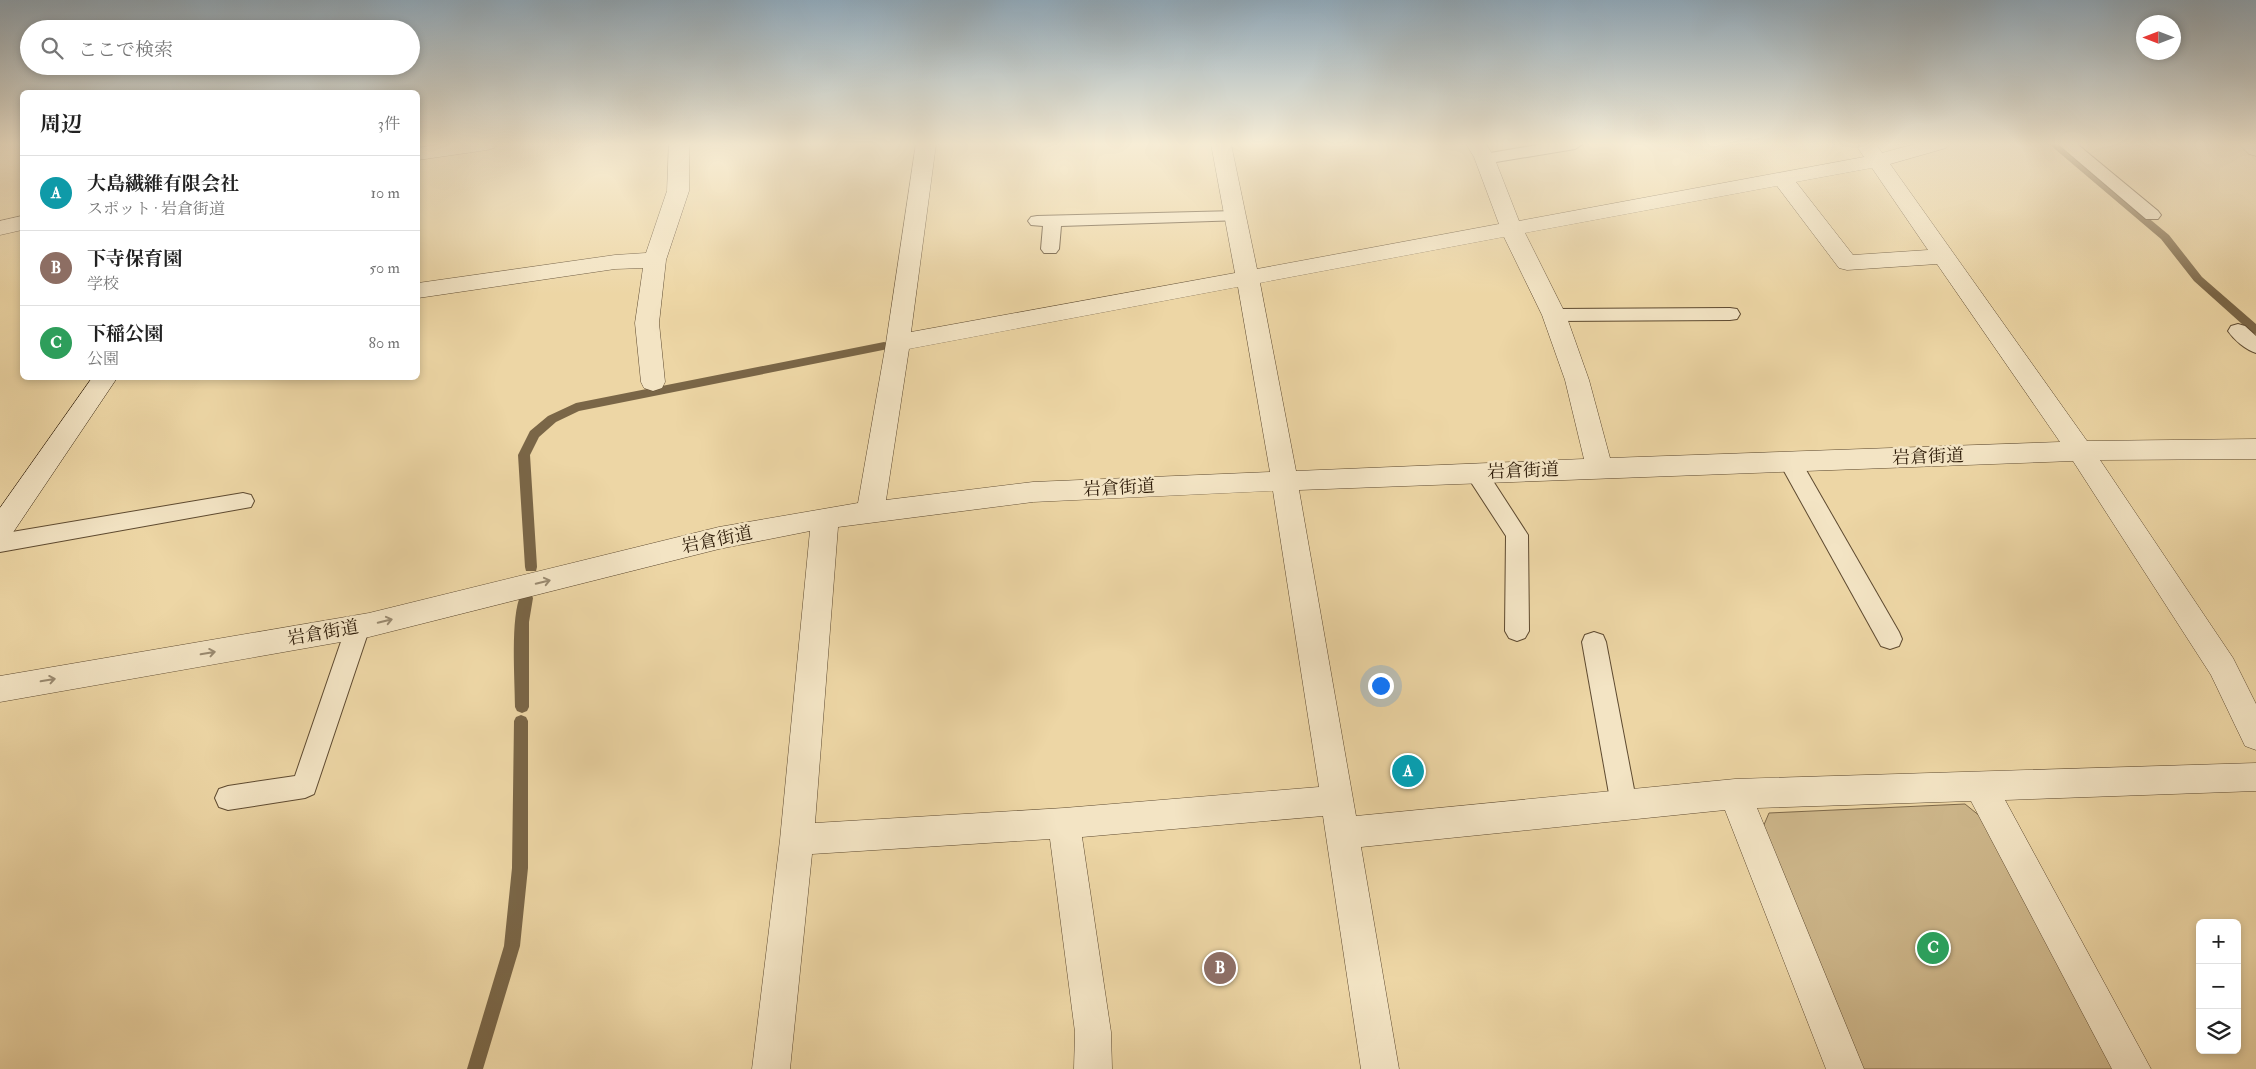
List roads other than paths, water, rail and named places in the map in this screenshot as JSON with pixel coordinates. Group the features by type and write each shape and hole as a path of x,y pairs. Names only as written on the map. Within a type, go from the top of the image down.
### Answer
{"street":[{"path":"653,382 647,323 655,260 677,194"},
{"path":"870,513 898,343 919,194"},
{"path":"1231,194 1285,480 1380,1069"},
{"path":"1497,194 1511,228 1554,315 1577,380 1600,469"},
{"path":"898,343 1696,194"},
{"path":"1794,194 1847,263 1943,256"},
{"path":"1900,194 2080,452 2222,667 2247,699 2256,736"},
{"path":"0,228 20,223"},
{"path":"420,291 615,262 655,260"},
{"path":"0,529 104,380"},
{"name":"岩倉街道","path":"0,689 358,627 719,538 825,518 1033,492 1476,473 2080,452 2256,449"},
{"path":"771,1069 797,840 825,518"},
{"path":"797,840 1064,823 1340,817 1624,805 1735,794 2256,777"},
{"path":"1980,786 2132,1069"},
{"path":"1735,794 1845,1069"},
{"path":"1064,823 1093,1032 1093,1069"}],"lane":[{"path":"2126,194 2152,215"},
{"path":"1050,249 1045,221 1236,216"},
{"path":"1554,315 1730,314"},
{"path":"2238,331 2256,346"},
{"path":"1790,462 1890,639"},
{"path":"1476,473 1517,535 1517,631"},
{"path":"0,543 243,501"},
{"path":"228,798 305,786 358,627"},
{"path":"1594,642 1624,805"}],"waterway":[{"path":"2114,194 2165,237 2198,279 2256,330"},
{"path":"531,567 524,455 534,434 552,419 576,407 884,346"},
{"path":"522,707 522,622 526,598"},
{"path":"475,1069 512,946 520,868 521,721"}],"place":[{"name":"大島繊維有限会社","path":"1408,771"},
{"name":"下稲公園","path":"1933,948"},
{"name":"下寺保育園","path":"1220,968"}]}
